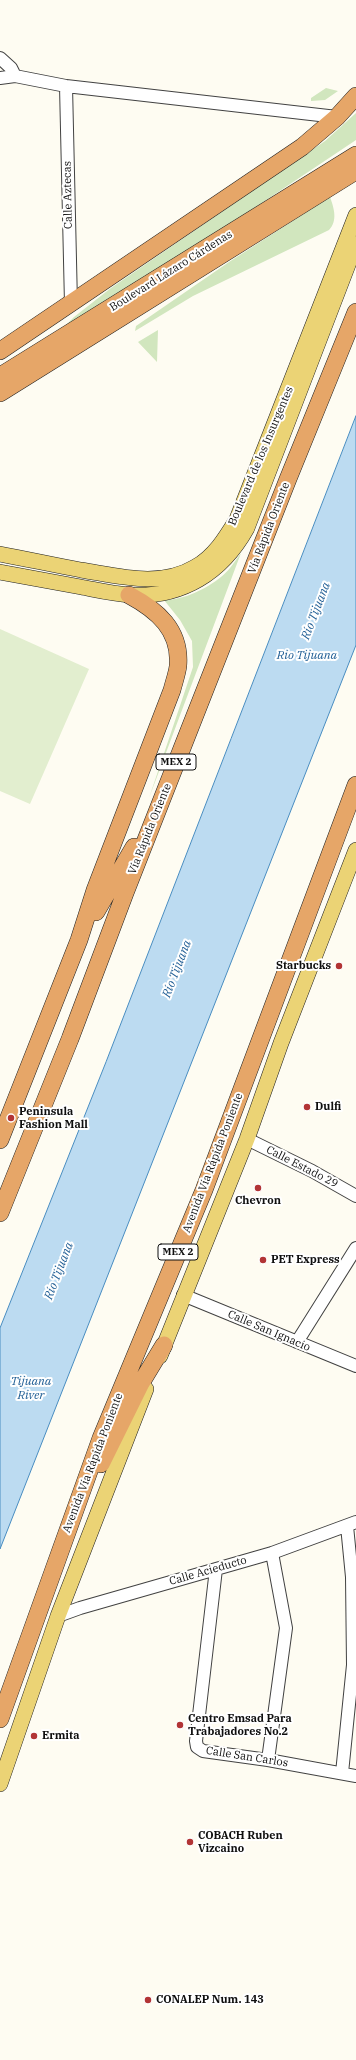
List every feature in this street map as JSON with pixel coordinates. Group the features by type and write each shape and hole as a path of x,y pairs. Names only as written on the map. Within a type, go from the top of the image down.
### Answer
{"highway":[{"path":"0,351 302,147 338,117 356,96"},
{"path":"349,168 356,155"},
{"name":"Boulevard Lázaro Cárdenas","path":"0,393 327,190 349,168"},
{"name":"Boulevard Lázaro Cárdenas","path":"0,376 349,168"},
{"name":"Vía Rápida Oriente","path":"0,1213 70,1039 125,893 288,479 356,312"},
{"path":"0,1140 80,940 95,890 172,690 178,665 173,636 166,622 148,605 129,595"},
{"name":"Avenida Vía Rápida Poniente","path":"0,1719 110,1414 204,1190 356,785"},
{"path":"80,940 163,796"},
{"path":"322,877 356,809"},
{"path":"72,1519 141,1383 164,1345"}],"main road":[{"name":"Boulevard de los Insurgentes","path":"0,554 129,578 142,579 179,575 207,559 226,537 237,520 356,215"},
{"name":"Boulevard de los Insurgentes","path":"0,572 129,595 151,595 180,589 214,570 226,560 238,545 247,528 356,244"},
{"name":"Avenida Vía Rápida Poniente","path":"0,1784 58,1616 183,1295 247,1139 281,1043 356,850"}],"street":[{"path":"0,58 11,68 15,76"},
{"path":"0,78 15,76 66,86 338,117"},
{"name":"Calle Aztecas","path":"66,86 71,304"},
{"name":"Calle Estado 29","path":"247,1139 312,1171 356,1196"},
{"path":"297,1342 356,1248"},
{"name":"Calle San Ignacio","path":"183,1295 356,1366"},
{"path":"342,1773 353,1664 352,1524"},
{"name":"Calle Acieducto","path":"58,1616 80,1608 272,1553 352,1524"},
{"path":"268,1760 286,1628 272,1553"},
{"name":"Calle San Carlos","path":"216,1569 196,1745 203,1751 268,1760 356,1776"}],"green space":[{"path":"326,88 338,91 325,100 311,101 311,98"},
{"path":"356,113 356,140 133,289 64,327 74,317 111,288 325,141"},
{"path":"330,197 334,210 334,223 329,230 193,296 135,331 136,326 229,262"},
{"path":"158,330 157,362 138,342"},
{"path":"241,553 149,798 193,667 192,641 180,620 164,600 172,600 187,596 209,586 227,572"},
{"path":"0,629 89,669 30,804 0,791"}],"water":[{"name":"Rio Tijuana","path":"356,416 356,645 0,1549 0,1328 106,1062"}],"place":[{"name":"Starbucks","path":"339,966"},
{"name":"Dulfi","path":"307,1107"},
{"name":"Peninsula Fashion Mall","path":"11,1118"},
{"name":"Chevron","path":"258,1188"},
{"name":"PET Express","path":"263,1260"},
{"name":"Centro Emsad Para Trabajadores No.2","path":"180,1725"},
{"name":"Ermita","path":"34,1736"},
{"name":"COBACH Ruben Vizcaino","path":"190,1842"},
{"name":"CONALEP Num. 143","path":"148,2000"}],"water label":[{"name":"Río Tijuana","path":"316,611"},
{"name":"Río Tijuana","path":"177,969"},
{"name":"Río Tijuana","path":"59,1271"},
{"name":"Tijuana River","path":"31,1389"}]}
